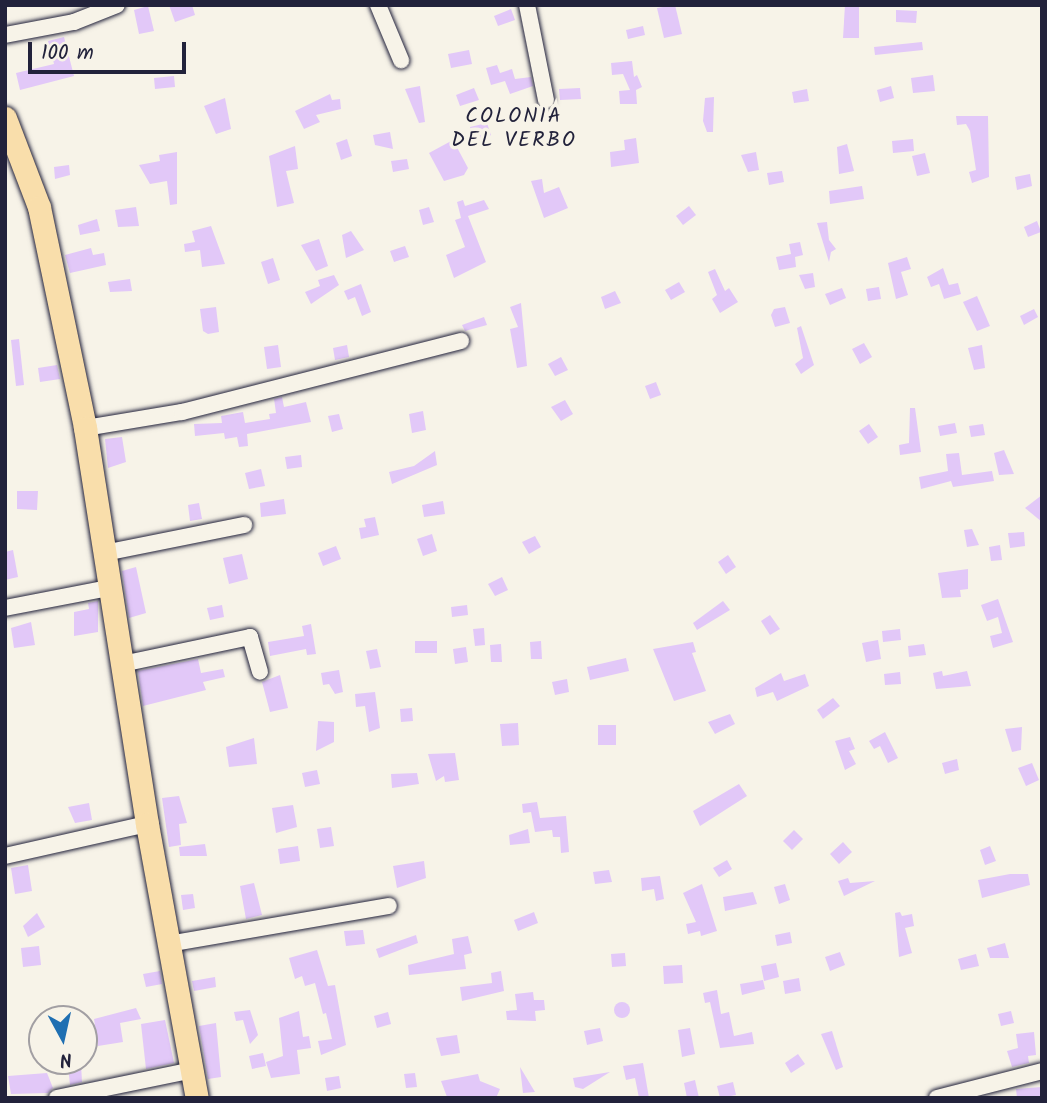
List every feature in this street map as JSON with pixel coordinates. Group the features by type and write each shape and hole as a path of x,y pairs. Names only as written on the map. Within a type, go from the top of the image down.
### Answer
{"highway":[{"path":"5,118 39,207 85,428 147,824 197,1098"}],"street":[{"path":"5,35 74,22 117,5"},
{"path":"378,5 401,60"},
{"path":"527,5 546,100"},
{"path":"85,428 182,412 461,341"},
{"path":"104,553 244,525"},
{"path":"5,608 109,588"},
{"path":"122,664 250,637 260,672"},
{"path":"5,856 147,824"},
{"path":"168,944 389,906"},
{"path":"57,1098 193,1070"},
{"path":"937,1098 1042,1071"}],"building":[{"path":"169,5 192,5 195,15 175,22"},
{"path":"675,5 682,34 664,38 657,8"},
{"path":"845,5 859,5 859,38 843,38"},
{"path":"148,6 154,31 139,34 134,10"},
{"path":"511,9 515,20 498,26 494,16"},
{"path":"896,10 917,11 916,23 896,22"},
{"path":"643,26 645,35 628,39 626,30"},
{"path":"64,37 74,76 20,90 16,73 54,64 48,41"},
{"path":"922,42 923,50 875,55 874,47"},
{"path":"469,50 472,64 451,68 448,54"},
{"path":"632,61 634,77 637,75 642,87 636,90 637,104 620,104 619,91 630,90 623,74 612,75 611,63"},
{"path":"497,65 500,73 512,69 515,79 531,77 533,86 510,94 505,81 491,85 486,68"},
{"path":"933,75 935,91 913,93 911,78"},
{"path":"174,76 175,87 155,89 154,78"},
{"path":"420,86 425,122 419,123 405,89"},
{"path":"891,86 894,98 880,102 877,90"},
{"path":"474,88 479,100 460,106 456,95"},
{"path":"580,88 581,99 560,100 559,89"},
{"path":"807,89 809,101 794,103 792,92"},
{"path":"330,94 332,100 340,99 341,109 316,115 320,122 304,129 295,111"},
{"path":"714,97 713,132 707,132 703,121 705,98"},
{"path":"225,98 231,129 216,134 204,106"},
{"path":"956,116 988,116 989,177 972,183 969,172 976,170 970,131 966,124 957,125"},
{"path":"487,123 491,135 474,144 470,127"},
{"path":"390,132 393,149 375,145 373,135"},
{"path":"636,138 639,163 611,167 610,152 625,150 624,140"},
{"path":"347,139 352,156 341,160 336,143"},
{"path":"913,139 914,151 893,153 892,141"},
{"path":"453,140 468,168 464,175 444,181 429,153"},
{"path":"847,144 854,171 839,174 837,147"},
{"path":"295,146 298,169 286,171 294,203 277,207 269,156"},
{"path":"177,152 177,204 170,205 167,181 150,184 139,165 160,161 159,155"},
{"path":"756,152 759,170 748,172 741,155"},
{"path":"925,153 930,173 917,176 912,156"},
{"path":"407,159 409,169 393,172 391,161"},
{"path":"69,165 70,175 55,179 54,167"},
{"path":"782,171 784,182 769,185 767,173"},
{"path":"1030,174 1032,186 1017,190 1015,177"},
{"path":"542,179 544,193 559,187 568,208 544,218 531,181"},
{"path":"862,186 864,199 830,204 829,191"},
{"path":"463,200 465,206 484,200 489,209 468,216 486,262 454,278 446,255 465,247 455,220 461,218 457,202"},
{"path":"689,206 696,215 683,225 676,216"},
{"path":"136,207 139,226 118,227 115,210"},
{"path":"429,207 434,222 423,225 419,210"},
{"path":"97,219 100,231 80,235 78,225"},
{"path":"1037,221 1041,232 1028,237 1024,227"},
{"path":"827,222 829,240 836,249 831,252 829,262 817,223"},
{"path":"211,226 225,264 202,267 200,250 185,252 184,244 195,242 192,231"},
{"path":"351,231 364,250 346,258 342,235"},
{"path":"319,239 328,266 316,271 301,245"},
{"path":"800,242 803,255 795,257 796,267 779,270 776,257 791,254 789,244"},
{"path":"405,246 409,257 394,262 390,251"},
{"path":"91,248 93,255 104,253 106,265 70,273 65,255"},
{"path":"907,257 911,269 901,272 908,295 896,299 888,263"},
{"path":"273,258 280,280 268,284 261,262"},
{"path":"943,268 949,285 958,283 961,294 944,299 939,284 931,287 927,277"},
{"path":"715,269 725,291 729,288 738,302 720,313 712,299 717,295 708,272"},
{"path":"813,273 815,287 805,289 799,275"},
{"path":"334,275 339,285 311,304 305,292 320,286 318,280"},
{"path":"130,279 132,291 110,292 108,282"},
{"path":"679,282 685,292 671,300 665,290"},
{"path":"361,284 371,312 362,316 355,297 348,300 344,291"},
{"path":"879,287 881,299 868,301 866,289"},
{"path":"842,288 846,298 830,305 825,294"},
{"path":"615,291 621,303 605,309 601,297"},
{"path":"977,296 990,326 977,331 963,302"},
{"path":"521,303 527,366 517,368 510,329 518,327 510,307"},
{"path":"216,307 219,332 208,334 203,331 200,309"},
{"path":"785,307 790,323 775,327 771,315 774,309"},
{"path":"1034,309 1038,317 1024,325 1020,316"},
{"path":"484,317 487,325 465,331 462,325"},
{"path":"801,326 814,365 801,374 795,364 803,358 797,328"},
{"path":"19,339 24,385 16,386 11,340"},
{"path":"864,343 872,357 860,364 852,349"},
{"path":"278,345 281,367 267,369 264,347"},
{"path":"347,345 349,357 335,360 333,348"},
{"path":"982,345 985,368 974,370 968,348"},
{"path":"561,357 568,370 555,376 548,364"},
{"path":"57,365 60,379 40,382 38,368"},
{"path":"656,382 661,395 650,399 645,386"},
{"path":"282,397 284,407 306,402 311,422 247,434 248,446 239,447 237,437 225,439 224,433 195,436 194,424 222,423 221,416 243,412 245,423 270,419 269,414 276,413 274,399"},
{"path":"565,400 573,414 561,421 551,407"},
{"path":"910,408 915,408 921,452 900,455 899,445 909,443"},
{"path":"423,411 426,430 412,433 409,414"},
{"path":"339,414 343,429 332,432 328,416"},
{"path":"955,423 957,433 940,436 938,426"},
{"path":"869,424 878,437 868,444 859,431"},
{"path":"983,424 985,435 971,437 969,426"},
{"path":"122,437 126,462 108,468 105,439"},
{"path":"1004,450 1014,474 999,475 994,453"},
{"path":"435,451 437,465 392,484 389,472 414,466"},
{"path":"959,453 962,475 992,471 994,481 953,487 951,481 921,489 919,477 948,471 946,454"},
{"path":"301,455 302,467 287,469 285,457"},
{"path":"261,469 265,486 249,489 245,473"},
{"path":"17,491 38,491 37,510 17,509"},
{"path":"1042,495 1042,522 1025,508"},
{"path":"284,499 286,514 261,517 260,503"},
{"path":"443,501 445,514 424,517 422,505"},
{"path":"199,503 202,519 190,521 188,505"},
{"path":"375,517 379,535 361,539 359,528 366,527 364,519"},
{"path":"972,529 979,545 967,547 964,530"},
{"path":"1024,532 1025,546 1010,548 1008,533"},
{"path":"432,534 437,551 423,556 417,539"},
{"path":"535,536 541,547 529,554 522,542"},
{"path":"1000,545 1002,560 991,561 989,547"},
{"path":"336,546 341,559 323,566 318,553"},
{"path":"13,550 18,577 5,580 5,552"},
{"path":"242,554 248,579 229,584 223,558"},
{"path":"728,555 736,567 726,574 718,562"},
{"path":"136,567 146,613 129,618 122,571"},
{"path":"968,569 968,589 960,590 961,597 942,598 938,573"},
{"path":"502,577 508,590 495,596 488,584"},
{"path":"998,599 1013,642 993,648 990,636 1002,633 998,617 987,621 981,605"},
{"path":"98,601 98,632 74,636 74,612 89,609 88,603"},
{"path":"723,601 730,610 697,630 693,623"},
{"path":"222,605 224,617 210,620 207,608"},
{"path":"467,605 468,615 452,617 451,607"},
{"path":"770,615 780,629 770,635 761,621"},
{"path":"31,622 35,645 14,648 11,628"},
{"path":"311,624 316,654 307,655 306,649 270,656 268,642 304,636 302,626"},
{"path":"484,628 485,645 475,646 473,629"},
{"path":"900,629 901,640 883,642 882,631"},
{"path":"878,640 881,659 866,662 862,643"},
{"path":"415,641 437,641 437,653 415,653"},
{"path":"541,641 542,659 531,659 530,642"},
{"path":"693,642 696,652 692,653 706,691 674,701 653,649"},
{"path":"501,644 502,662 491,662 490,645"},
{"path":"924,644 926,655 909,657 908,646"},
{"path":"466,647 468,662 455,664 453,649"},
{"path":"377,649 381,667 370,669 366,651"},
{"path":"626,658 629,671 590,680 587,667"},
{"path":"198,659 201,673 223,669 225,677 203,682 206,690 143,706 138,671"},
{"path":"339,670 343,692 335,694 329,684 323,685 321,673"},
{"path":"942,671 943,676 967,671 971,686 936,689 933,673"},
{"path":"900,672 901,684 885,685 884,674"},
{"path":"781,673 784,681 805,674 809,686 777,701 773,692 757,697 755,688"},
{"path":"280,675 288,708 270,712 262,682"},
{"path":"567,679 569,692 555,695 552,682"},
{"path":"375,692 380,728 369,732 365,706 356,707 355,694"},
{"path":"833,698 840,706 823,719 817,710"},
{"path":"412,708 413,721 401,722 400,709"},
{"path":"730,714 735,724 715,734 708,722"},
{"path":"318,721 334,722 334,742 316,751"},
{"path":"518,723 519,745 502,746 500,724"},
{"path":"598,725 616,725 616,745 598,745"},
{"path":"1022,727 1021,750 1012,752 1005,729"},
{"path":"885,732 898,758 888,763 880,746 874,749 869,741"},
{"path":"850,737 855,749 849,751 856,764 845,770 835,741"},
{"path":"254,738 257,764 229,767 226,747"},
{"path":"455,753 459,780 445,782 444,776 436,781 428,754"},
{"path":"957,759 959,770 945,774 942,763"},
{"path":"1032,763 1039,780 1026,786 1018,768"},
{"path":"317,770 320,784 305,787 302,773"},
{"path":"417,773 419,784 392,788 391,774"},
{"path":"739,784 747,796 700,826 693,811"},
{"path":"179,796 187,823 179,824 181,845 169,847 162,798"},
{"path":"537,802 540,818 566,816 569,852 561,853 560,837 553,837 552,830 535,832 531,812 523,813 522,804"},
{"path":"89,803 92,820 75,823 68,807"},
{"path":"293,805 297,827 276,833 272,808"},
{"path":"331,827 334,846 320,848 317,829"},
{"path":"528,829 530,843 510,845 509,835"},
{"path":"794,830 803,839 792,850 783,841"},
{"path":"843,842 852,852 839,864 830,854"},
{"path":"205,844 207,856 180,856 179,847"},
{"path":"298,846 300,861 280,864 278,849"},
{"path":"990,846 996,861 985,865 980,850"},
{"path":"727,860 732,869 719,877 713,868"},
{"path":"424,861 426,878 397,888 393,866"},
{"path":"28,865 32,891 15,894 11,868"},
{"path":"609,870 612,882 595,884 593,872"},
{"path":"1010,874 1028,874 1030,885 982,898 978,880"},
{"path":"660,876 664,899 656,901 654,889 642,891 641,878"},
{"path":"848,878 850,883 875,881 844,896 838,881"},
{"path":"254,883 262,915 246,919 240,886"},
{"path":"702,884 717,931 701,936 700,931 688,934 686,924 696,922 683,893"},
{"path":"785,884 790,900 779,904 774,887"},
{"path":"753,892 757,904 725,911 723,897"},
{"path":"193,894 195,908 183,910 181,895"},
{"path":"534,912 538,923 518,931 514,920"},
{"path":"900,912 902,916 912,914 914,926 905,928 912,953 899,957 895,913"},
{"path":"37,913 45,927 28,937 23,926"},
{"path":"363,930 365,944 346,946 344,931"},
{"path":"790,932 792,943 777,946 775,935"},
{"path":"416,935 418,943 379,958 376,949"},
{"path":"468,936 472,953 464,955 466,969 409,975 408,965 454,954 452,939"},
{"path":"1005,943 1009,958 990,958 987,948"},
{"path":"39,946 41,965 23,967 21,948"},
{"path":"317,950 328,986 335,985 346,1045 321,1055 318,1041 332,1039 326,1013 323,1014 315,983 305,986 302,976 295,979 289,958"},
{"path":"840,952 845,965 830,971 825,957"},
{"path":"625,953 626,966 612,967 611,954"},
{"path":"976,954 979,966 961,970 958,959"},
{"path":"776,963 779,977 764,981 761,966"},
{"path":"682,965 683,983 664,984 663,966"},
{"path":"160,971 162,984 146,987 143,974"},
{"path":"501,971 504,991 462,1001 460,987 492,983 491,973"},
{"path":"215,977 216,987 194,991 192,981"},
{"path":"799,978 801,991 785,994 783,981"},
{"path":"763,980 765,989 742,995 740,984"},
{"path":"717,990 721,1014 729,1012 734,1036 752,1032 754,1044 720,1048 710,1002 705,1003 703,993"},
{"path":"533,992 534,1000 544,1000 545,1010 535,1011 536,1021 507,1020 506,1011 517,1010 515,994"},
{"path":"619,1002 625,1002 630,1010 628,1016 619,1018 614,1013 614,1007"},
{"path":"136,1008 141,1019 120,1023 123,1042 98,1046 98,1018"},
{"path":"250,1010 258,1035 250,1044 243,1020 236,1021 234,1012"},
{"path":"299,1011 303,1037 309,1036 311,1048 297,1050 300,1074 271,1078 266,1062 283,1056 279,1018"},
{"path":"1011,1011 1014,1023 1001,1026 998,1014"},
{"path":"388,1012 391,1024 377,1028 374,1016"},
{"path":"165,1020 174,1063 146,1069 141,1024"},
{"path":"216,1023 221,1077 208,1079 199,1026"},
{"path":"600,1028 603,1041 587,1045 584,1031"},
{"path":"690,1028 695,1054 682,1057 678,1030"},
{"path":"832,1031 843,1067 836,1070 821,1034"},
{"path":"1034,1032 1036,1055 1028,1056 1029,1063 1012,1067 1007,1051 1018,1048 1016,1034"},
{"path":"457,1035 460,1053 441,1056 436,1038"},
{"path":"263,1053 266,1066 252,1069 249,1056"},
{"path":"798,1054 805,1064 791,1073 785,1063"},
{"path":"643,1063 649,1098 639,1098 635,1078 626,1080 623,1066"},
{"path":"520,1067 535,1092 523,1093"},
{"path":"610,1072 583,1089 575,1087 573,1078"},
{"path":"415,1073 417,1087 406,1088 404,1074"},
{"path":"478,1074 480,1081 500,1089 496,1098 447,1097 441,1081"},
{"path":"48,1075 53,1088 48,1093 11,1094 8,1076"},
{"path":"69,1075 82,1075 82,1082 70,1085"},
{"path":"339,1076 341,1088 327,1091 325,1078"},
{"path":"695,1080 699,1098 687,1098 684,1083"},
{"path":"733,1082 736,1095 720,1098 717,1086"},
{"path":"1042,1087 1042,1098 1017,1098 1016,1089"}],"district":[{"name":"COLONIA DEL VERBO","path":"514,129"}]}
